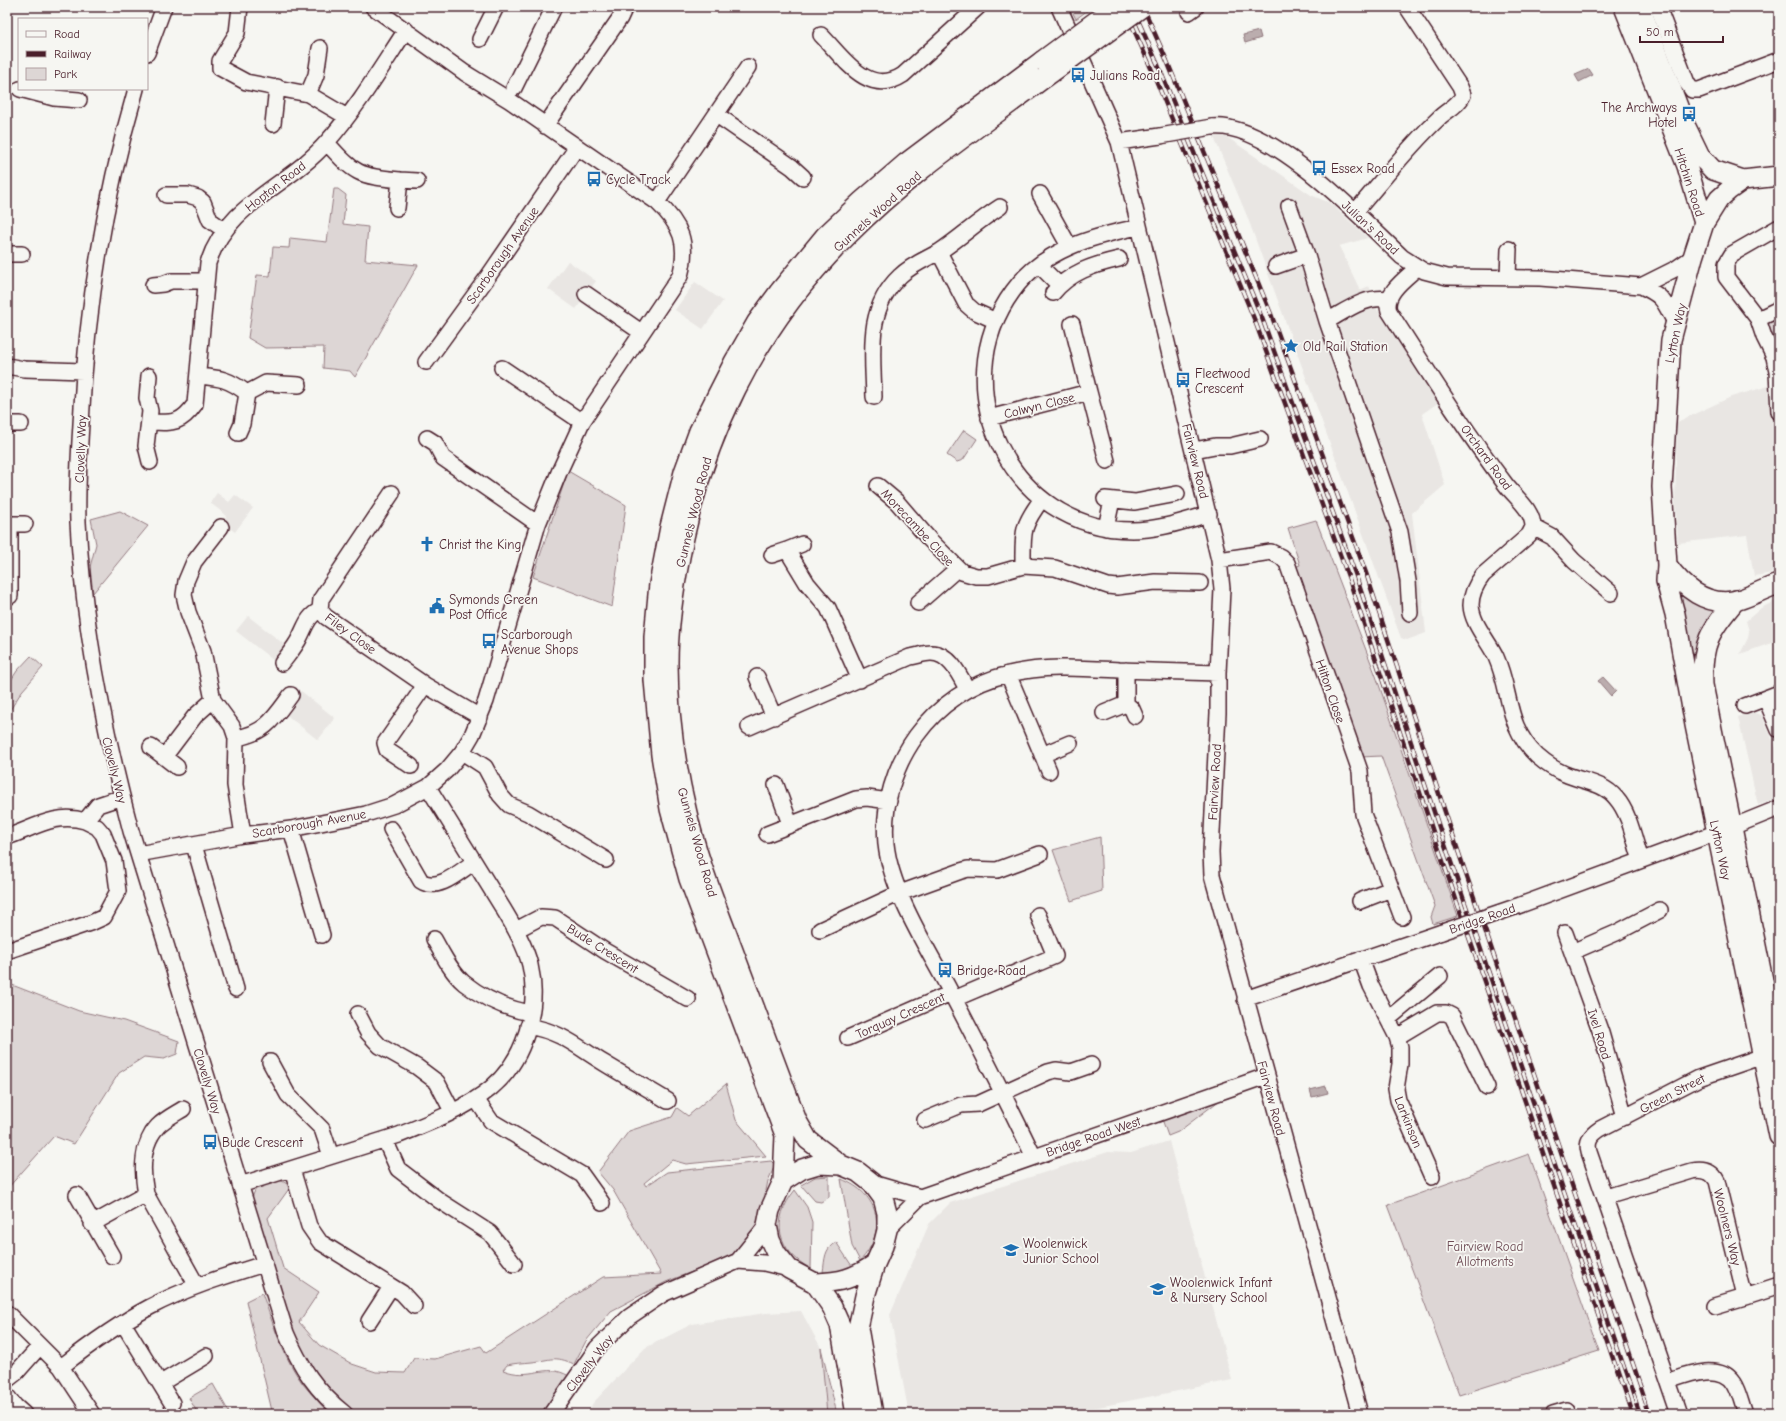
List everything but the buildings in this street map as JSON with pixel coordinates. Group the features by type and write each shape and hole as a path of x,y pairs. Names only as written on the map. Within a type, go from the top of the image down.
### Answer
{"main road":[{"name":"Gunnels Wood Road","path":"873,1414 858,1328 860,1313 875,1264 883,1246 887,1230 887,1214 883,1198 872,1183 858,1172 841,1165 808,1140 797,1121 703,869 687,814 675,754 668,661 673,596 683,540 696,489 709,449 729,402 761,341 779,314 823,261 850,232 894,192 1043,70 1116,7"},
{"name":"Gunnels Wood Road","path":"856,1414 840,1325 832,1307 815,1283 789,1269 776,1253 770,1240 767,1225 770,1210 783,1181 785,1136 689,879 670,809 661,755 654,680 654,637 659,584 684,472 699,431 716,395 757,322 779,292 825,236 862,201 906,163 1043,70 1142,7"},
{"name":"Hitchin Road","path":"1624,7 1687,166 1704,223"},
{"name":"Hitchin Road","path":"1640,7 1685,125 1700,156 1713,170 1743,180"},
{"path":"1743,180 1779,176"},
{"name":"Lytton Way","path":"1725,830 1695,725 1675,614 1666,581 1667,565 1662,487 1668,368 1675,322 1693,256 1704,223 1719,199 1743,180"},
{"path":"1667,565 1678,580 1689,590 1706,599 1736,600 1779,584"},
{"name":"Lytton Way","path":"1736,600 1711,631 1705,647 1702,666 1703,685 1725,830 1771,1057 1779,1136"},
{"name":"Gunnels Wood Road","path":"783,1181 802,1169 818,1164 841,1165"},
{"path":"815,1283 837,1282 858,1275 875,1264"}],"street":[{"path":"148,50 164,7"},
{"path":"240,7 237,33 220,61 220,68 246,82 308,94 347,117"},
{"name":"Scarborough Avenue","path":"138,854 153,850 194,845 243,835 291,829 366,814 394,805 428,787 447,770 462,752 480,717 538,524 555,481 582,422 680,276 683,265 684,248 680,232 672,216 657,202 465,73 373,7"},
{"path":"514,88 554,7"},
{"path":"546,126 626,7"},
{"path":"822,35 860,74 870,81 882,83 894,81 903,75 978,7"},
{"name":"Fairview Road","path":"1059,7 1119,142 1194,450 1219,560 1222,589 1211,852 1212,875 1244,999 1360,1414"},
{"path":"1355,212 1421,136 1438,119 1460,101 1462,95 1460,87 1407,7"},
{"path":"1658,7 1687,83 1692,90 1699,90 1779,60"},
{"path":"480,39 492,9"},
{"name":"Hopton Road","path":"149,422 172,423 182,419 195,404 205,281 212,251 224,230 250,203 262,196 302,165 327,143 366,92 406,30"},
{"path":"308,94 316,75 320,48"},
{"path":"657,202 748,67"},
{"path":"7,84 18,89"},
{"path":"273,124 277,87"},
{"path":"23,90 54,98 79,100"},
{"name":"Clovelly Way","path":"136,90 109,193 98,247 83,371 78,473 78,522 88,622 99,697 122,797 138,854 286,1333 307,1376 331,1403 345,1414"},
{"path":"717,115 803,176"},
{"name":"Julian's Road","path":"1119,142 1212,127 1234,128 1273,147 1312,173 1402,256 1417,268 1430,274 1447,277 1540,278 1641,286 1656,292 1662,298 1675,322"},
{"path":"327,143 342,160 358,173 379,178 417,181"},
{"name":"Scarborough Avenue","path":"426,362 496,266 577,147"},
{"path":"397,208 400,180"},
{"path":"166,195 188,194 198,198 203,202 210,220 224,230"},
{"path":"1040,194 1069,246"},
{"path":"1289,206 1307,255 1327,321 1400,532 1408,581 1410,613"},
{"path":"874,397 872,328 880,306 890,287 900,276 913,266 939,252 958,239 979,220 1000,207"},
{"path":"1139,227 1084,240 1069,246 1039,265 1013,291 996,321 989,341 983,379 989,418 1003,454 1025,484 1042,499 1072,517 1106,528 1132,530 1159,528 1209,514"},
{"path":"1779,227 1732,254 1726,264 1726,277 1758,319 1776,365 1779,412"},
{"path":"1508,277 1509,249"},
{"path":"939,252 966,304 974,311 996,321"},
{"path":"7,254 22,254"},
{"path":"1276,266 1307,255"},
{"path":"1641,286 1677,268 1693,256"},
{"path":"1039,265 1056,289 1087,267 1119,259"},
{"path":"1327,321 1365,301 1379,298 1388,299 1417,268"},
{"path":"153,285 171,281 205,281"},
{"path":"586,294 642,332"},
{"name":"Orchard Road","path":"1388,299 1389,311 1453,410 1507,486 1529,512 1533,519 1533,528"},
{"path":"1758,319 1779,309"},
{"name":"Colwyn Close","path":"1072,324 1107,461"},
{"path":"7,366 24,369 83,371"},
{"path":"502,368 582,422"},
{"path":"148,376 147,398 150,411 146,446 150,462"},
{"path":"198,376 232,381 247,393"},
{"path":"247,393 266,384 299,386"},
{"name":"Colwyn Close","path":"989,418 1089,392"},
{"path":"238,433 242,424 247,393"},
{"path":"427,438 435,443 443,458 538,524"},
{"path":"1194,450 1215,446 1230,446 1260,439"},
{"name":"Morecambe Close","path":"878,486 897,502 957,569 970,575 982,577 1023,566 1055,568 1108,586 1117,587 1155,582 1200,583"},
{"name":"Filey Close","path":"392,493 321,599 320,610 326,617 425,685 480,717"},
{"path":"1106,528 1108,499 1135,502 1177,494"},
{"path":"1023,566 1023,537 1025,525 1042,499"},
{"path":"10,596 14,524"},
{"path":"221,527 194,562 186,581 184,595 188,612 203,651 213,700 232,726 236,738 236,785 243,835"},
{"path":"1611,593 1574,561 1552,537 1533,528 1529,535 1486,572 1477,582 1472,594 1471,606 1475,620 1496,657 1502,675 1512,718 1526,743 1551,767 1565,774 1597,784 1615,796 1625,813 1641,860"},
{"path":"772,555 802,544"},
{"path":"787,550 807,583 828,608 860,680"},
{"name":"Hilton Close","path":"1219,560 1271,552 1281,557 1287,563 1360,771 1363,814 1402,917"},
{"name":"Morecambe Close","path":"918,604 957,569"},
{"path":"282,663 300,637 302,630 312,614 320,610"},
{"path":"749,728 910,657 933,653 946,659 959,672 967,689"},
{"name":"Torquay Crescent","path":"1034,1157 1003,1093 922,939 900,893 886,844 889,801 894,780 906,754 923,725 943,706 967,689 986,680 1008,674 1046,668 1218,673"},
{"path":"1126,670 1126,704"},
{"path":"1008,674 1049,771"},
{"path":"757,677 774,717"},
{"path":"411,766 386,750 385,743 425,685"},
{"path":"236,738 251,736 262,730 291,695"},
{"path":"1745,706 1772,696 1779,730"},
{"path":"164,757 195,716 213,700"},
{"path":"1104,714 1126,704"},
{"path":"1126,704 1132,709 1135,716"},
{"path":"1042,755 1070,743"},
{"path":"151,747 177,767"},
{"path":"462,752 485,767 500,795 509,805 528,813 606,860"},
{"path":"776,785 790,824"},
{"path":"240,1185 385,1140 417,1128 476,1099 492,1087 506,1071 518,1053 530,1019 533,986 530,965 516,930 428,787"},
{"path":"85,821 98,805 122,797"},
{"path":"767,834 856,799 867,798 889,801"},
{"name":"Bridge Road","path":"1244,999 1515,907 1725,830 1779,808"},
{"path":"7,837 61,818 72,818 85,821 97,827 103,834 114,861 118,891 104,917 94,922 7,951"},
{"path":"291,829 322,935"},
{"path":"391,829 421,881 427,885 437,885 474,862"},
{"path":"194,845 236,989"},
{"path":"820,930 900,893 961,871 968,869 997,870 1040,854"},
{"path":"1360,901 1391,889"},
{"path":"1572,952 1616,933 1660,910"},
{"name":"Torquay Crescent","path":"848,1038 1055,956 1038,915"},
{"name":"Bude Crescent","path":"516,930 541,917 555,918 605,951 688,999"},
{"name":"Ivel Road","path":"1565,934 1600,1033 1625,1117"},
{"path":"434,939 457,975 464,983 503,1007 560,1034 604,1064 668,1101"},
{"name":"Larkinson","path":"1361,959 1371,986 1397,1037 1401,1054 1396,1089 1398,1100 1432,1177"},
{"path":"1388,1019 1440,976"},
{"path":"1397,1037 1437,1013 1446,1013 1452,1016 1487,1086"},
{"path":"358,1014 368,1033 380,1046 417,1067 437,1082 452,1111"},
{"name":"Green Street","path":"1606,1197 1588,1147 1588,1142 1592,1134 1699,1078 1771,1057"},
{"path":"270,1062 288,1095 322,1129 332,1156"},
{"path":"925,1120 961,1105 978,1104 1048,1072 1056,1070 1071,1072 1091,1065"},
{"name":"Bridge Road West","path":"920,1196 1266,1076"},
{"path":"476,1099 491,1121 582,1175 602,1203"},
{"path":"184,1109 158,1127 151,1138 143,1168 146,1194 197,1286"},
{"path":"385,1140 398,1169 440,1201 490,1233 514,1264"},
{"path":"292,1169 309,1226 313,1234 320,1242 402,1293 414,1306"},
{"name":"Woolners Way","path":"1606,1197 1692,1171 1702,1170 1712,1174 1717,1181 1745,1297"},
{"path":"872,1183 891,1190 920,1196"},
{"path":"92,1224 146,1194"},
{"path":"76,1195 112,1256"},
{"path":"887,1230 920,1196"},
{"path":"1606,1197 1679,1414"},
{"name":"Clovelly Way","path":"551,1414 597,1348 629,1317 663,1294 738,1261 767,1225"},
{"name":"Clovelly Way","path":"738,1261 764,1263 789,1269"},
{"path":"61,1367 123,1323 149,1307 197,1286 264,1264"},
{"path":"370,1321 391,1287"},
{"path":"1715,1306 1776,1287"},
{"path":"7,1313 61,1367 92,1414"},
{"path":"123,1323 172,1403"},
{"path":"7,1380 16,1373 40,1346"},
{"path":"161,1383 207,1358"},
{"path":"1668,1381 1700,1371 1720,1373 1730,1378 1734,1383 1745,1414"},
{"path":"7,1396 24,1414"},
{"path":"1553,1414 1567,1410"}],"shaded area":[{"path":"1259,31 1261,38 1245,43 1243,35"},
{"path":"1589,69 1593,75 1579,82 1575,75"},
{"path":"1213,135 1224,135 1311,195 1330,203 1368,238 1339,246 1360,290 1369,286 1378,311 1382,313 1439,402 1422,414 1445,485 1412,513 1426,633 1407,640 1401,638 1247,216"},
{"path":"568,261 596,281 576,309 548,289"},
{"path":"695,282 723,301 703,329 675,310"},
{"path":"1772,385 1771,403 1779,442 1779,572 1754,576 1747,535 1678,543 1675,500 1677,422 1731,397"},
{"path":"217,493 229,502 235,495 253,508 235,532 222,523 226,518 225,514 210,503"},
{"path":"1779,599 1779,645 1777,641 1740,654 1748,638 1749,631 1746,621 1761,608"},
{"path":"248,616 285,645 273,660 236,631"},
{"path":"1603,677 1616,691 1611,696 1598,681"},
{"path":"301,691 335,718 318,740 284,713"},
{"path":"1751,712 1762,715 1779,755 1779,798 1758,805 1738,717"},
{"path":"1326,1086 1328,1093 1312,1097 1310,1090"},
{"path":"1169,1141 1232,1380 1064,1414 909,1414 890,1315 929,1224 950,1203 1108,1152 1131,1153"},
{"path":"801,1311 821,1348 827,1414 587,1414 593,1403 645,1348 692,1324 766,1313"}],"green space":[{"path":"1070,7 1092,7 1076,19"},
{"path":"334,189 338,189 346,195 343,224 368,227 365,260 418,265 355,377 350,371 323,368 324,347 265,348 248,338 257,275 270,276 273,247 289,248 290,238 327,242"},
{"path":"1779,313 1779,357 1766,323"},
{"path":"964,430 977,439 963,460 957,462 947,455"},
{"path":"568,471 626,505 612,607 533,577"},
{"path":"120,511 148,526 93,593 90,567 96,544 91,519"},
{"path":"1316,520 1376,676 1458,916 1433,924 1431,917 1435,906 1381,756 1361,757 1295,567 1300,565 1288,528"},
{"path":"1676,587 1721,606 1696,676"},
{"path":"31,656 43,667 22,691 7,715 7,686 17,671"},
{"path":"1100,837 1102,891 1071,901 1053,850"},
{"path":"7,983 79,1011 124,1021 179,1041 177,1054 164,1059 144,1057 119,1073 74,1144 54,1136 7,1189"},
{"path":"726,1084 736,1120 766,1156 686,1164 672,1160 644,1183 646,1186 667,1172 771,1161 775,1165 768,1181 761,1214 750,1236 730,1257 666,1282 611,1311 586,1341 574,1364 567,1361 553,1359 507,1365 503,1370 513,1373 522,1374 552,1371 560,1372 569,1376 544,1414 354,1414 314,1373 298,1346 251,1200 256,1188 280,1180 291,1186 268,1218 283,1268 319,1292 299,1322 319,1345 352,1364 376,1372 405,1373 414,1358 435,1359 481,1346 486,1353 603,1277 661,1274 613,1190 598,1172 629,1131 672,1117 677,1108 688,1116"},
{"path":"1224,1097 1178,1132 1168,1136 1162,1119"},
{"name":"Fairview Road Allotments","path":"1529,1154 1599,1351 1459,1395 1388,1205"},
{"path":"829,1176 829,1197 821,1202 815,1201 801,1185 815,1177"},
{"path":"841,1179 854,1186 864,1194 872,1204 876,1214 877,1226 874,1238 869,1249 860,1261 852,1246"},
{"path":"795,1190 807,1207 812,1222 811,1269 791,1253 784,1244 781,1234 780,1224 782,1213"},
{"path":"836,1242 852,1266 837,1272 823,1272 827,1251"},
{"path":"262,1293 284,1352 296,1374 329,1414 268,1414 272,1411 246,1301"},
{"path":"821,1348 837,1414 827,1414"},
{"path":"213,1384 230,1414 198,1414 189,1398"}],"railway":[{"path":"1124,7 1151,68 1255,321 1349,579 1435,838 1632,1414"},
{"path":"1132,7 1158,65 1262,318 1356,576 1442,836 1640,1414"},
{"path":"1143,7 1167,61 1271,314 1366,573 1452,833 1650,1414"}],"place":[{"name":"Julians Road","path":"1078,75"},
{"name":"The Archways Hotel","path":"1689,114"},
{"name":"Essex Road","path":"1319,168"},
{"name":"Cycle Track","path":"594,179"},
{"name":"Old Rail Station","path":"1291,346"},
{"name":"Fleetwood Crescent","path":"1183,380"},
{"name":"Christ the King","path":"427,544"},
{"name":"Symonds Green Post Office","path":"437,606"},
{"name":"Scarborough Avenue Shops","path":"489,641"},
{"name":"Bridge Road","path":"945,970"},
{"name":"Bude Crescent","path":"210,1142"},
{"name":"Woolenwick Junior School","path":"1011,1250"},
{"name":"Woolenwick Infant & Nursery School","path":"1158,1289"}]}
